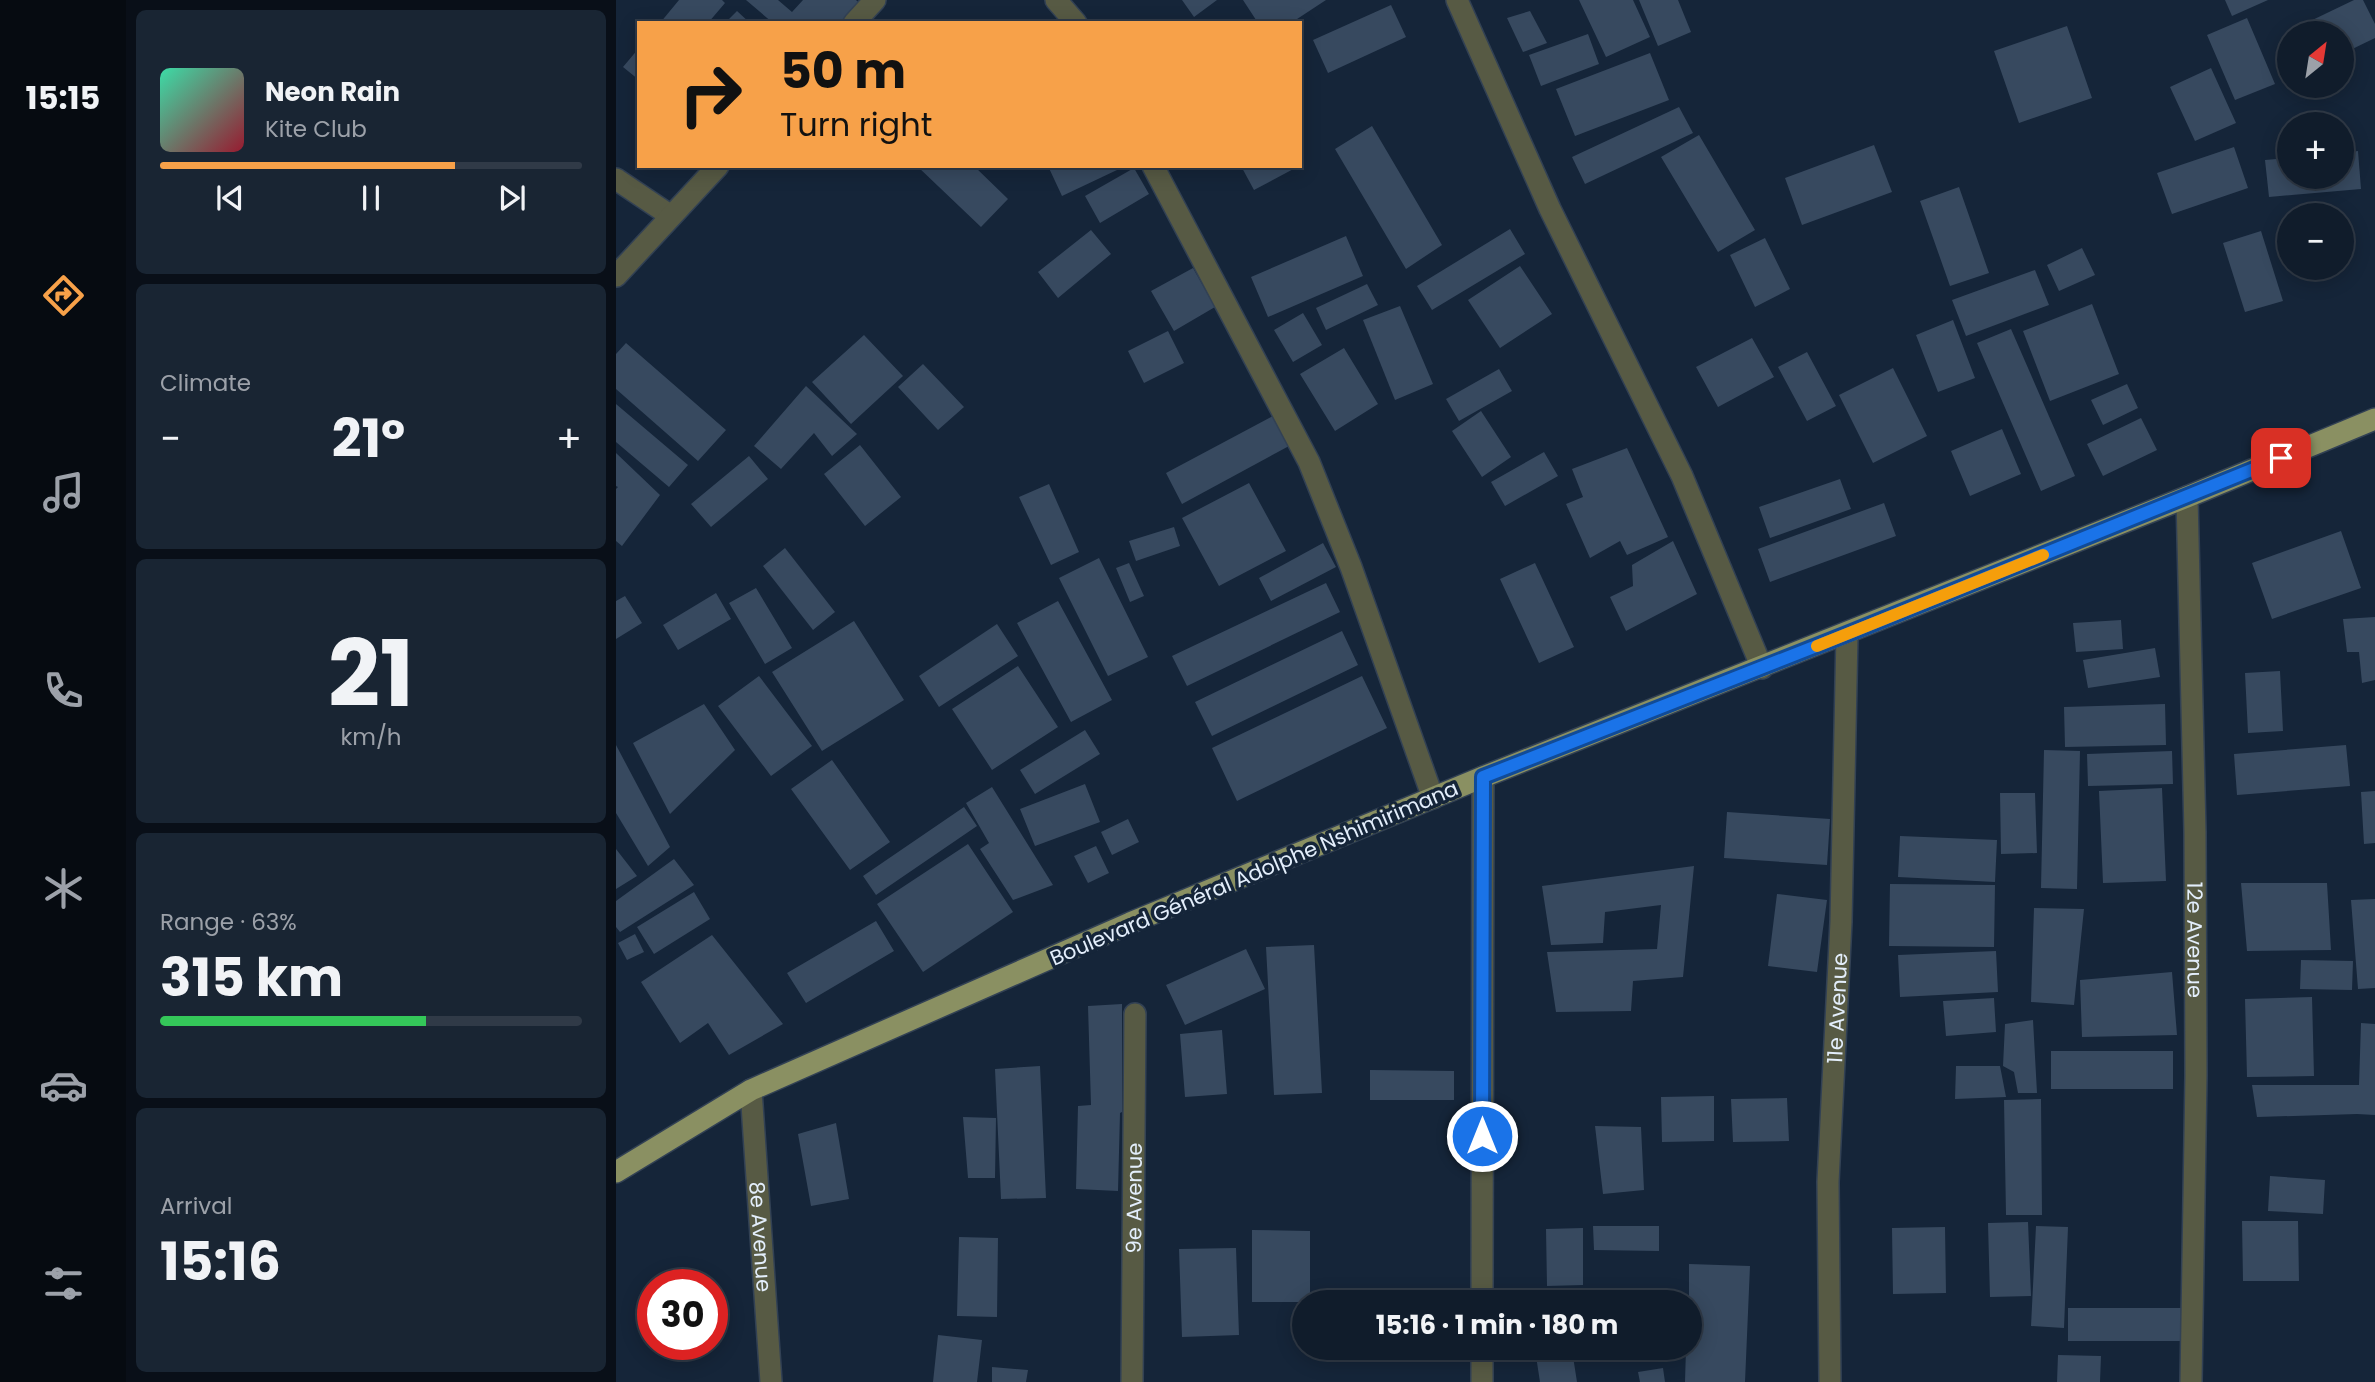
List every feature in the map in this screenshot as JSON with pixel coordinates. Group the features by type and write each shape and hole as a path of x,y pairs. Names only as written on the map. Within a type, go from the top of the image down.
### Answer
{"main road":[{"name":"Boulevard Général Adolphe Nshimirimana","path":"616,1172 751,1090 1130,923 1483,777 1847,634 2375,419"}],"street":[{"path":"856,21 875,0"},
{"path":"1056,0 1074,21"},
{"path":"1457,0 1550,209 1682,476 1762,667"},
{"path":"616,276 716,168"},
{"path":"1154,168 1309,461 1351,567 1433,798"},
{"path":"616,179 671,216"},
{"name":"12e Avenue","path":"2187,497 2196,1075 2191,1382"},
{"name":"11e Avenue","path":"1830,1382 1828,1182 1841,922 1847,634"},
{"path":"1482,1290 1483,777"},
{"name":"9e Avenue","path":"1132,1382 1135,1014"},
{"name":"8e Avenue","path":"751,1090 771,1382"},
{"path":"1482,1360 1482,1382"}],"building":[{"path":"679,0 722,0 725,3 710,21 662,21"},
{"path":"746,0 778,0 792,12 803,0 856,0 859,3 842,21 771,21"},
{"path":"1182,0 1217,0 1194,17"},
{"path":"1243,0 1326,0 1294,21 1257,21"},
{"path":"1579,0 1633,0 1650,37 1606,57"},
{"path":"1639,0 1678,0 1691,32 1658,46"},
{"path":"2225,0 2268,0 2232,16"},
{"path":"2354,0 2363,0 2375,24 2375,38 2354,48 2354,21 2310,21"},
{"path":"1391,5 1406,37 1328,73 1313,40"},
{"path":"737,11 748,21 727,21"},
{"path":"1530,11 1547,43 1523,52 1507,18"},
{"path":"2247,18 2275,84 2235,100 2207,35"},
{"path":"2067,26 2092,98 2019,123 1994,51"},
{"path":"1588,34 1599,64 1541,86 1529,55"},
{"path":"637,50 637,78 623,67"},
{"path":"1650,53 1669,100 1575,136 1556,89"},
{"path":"2211,68 2236,123 2195,141 2170,87"},
{"path":"1679,107 1693,133 1585,184 1572,157"},
{"path":"1372,126 1442,245 1406,269 1335,149"},
{"path":"1699,135 1755,230 1718,252 1661,157"},
{"path":"1874,145 1892,192 1802,225 1785,178"},
{"path":"2234,147 2248,188 2172,214 2157,173"},
{"path":"2358,151 2361,189 2269,197 2265,160 2277,159 2277,189 2354,189 2354,152"},
{"path":"919,168 976,168 1008,199 981,227"},
{"path":"1049,168 1117,170 1062,196"},
{"path":"1134,168 1149,194 1100,223 1085,196"},
{"path":"1242,168 1295,168 1254,190"},
{"path":"1959,187 1989,273 1950,286 1920,201"},
{"path":"1510,229 1525,254 1432,310 1417,286"},
{"path":"1091,230 1111,254 1058,298 1038,272"},
{"path":"2261,231 2283,301 2245,312 2223,243"},
{"path":"1346,236 1363,276 1268,317 1251,277"},
{"path":"1765,238 1790,289 1755,307 1730,255"},
{"path":"2082,248 2095,275 2059,291 2047,265"},
{"path":"1520,266 1552,314 1500,348 1468,300"},
{"path":"1193,268 1215,307 1174,331 1151,291"},
{"path":"2035,270 2049,305 1966,336 1952,300"},
{"path":"1367,284 1378,305 1326,330 1316,308"},
{"path":"2092,304 2119,374 2050,401 2023,331"},
{"path":"1400,306 1433,384 1395,400 1363,320"},
{"path":"1303,313 1322,345 1293,362 1274,330"},
{"path":"1953,320 1975,378 1938,392 1916,335"},
{"path":"2011,329 2075,476 2041,491 1977,343"},
{"path":"1168,331 1184,363 1144,383 1128,351"},
{"path":"864,335 903,376 851,424 812,382"},
{"path":"1752,338 1774,377 1718,407 1696,367"},
{"path":"626,343 726,430 698,461 616,389 616,354"},
{"path":"1344,348 1378,404 1335,431 1300,374"},
{"path":"1807,352 1836,406 1807,421 1778,367"},
{"path":"923,364 964,407 938,430 898,387"},
{"path":"1893,368 1927,436 1873,463 1839,395"},
{"path":"1499,369 1512,391 1459,421 1446,399"},
{"path":"2127,384 2138,408 2103,425 2091,400"},
{"path":"806,386 857,434 832,456 814,433 781,469 754,446"},
{"path":"616,404 688,465 669,487 616,442"},
{"path":"1481,411 1511,457 1482,477 1452,431"},
{"path":"1273,416 1289,446 1182,504 1166,473"},
{"path":"2141,418 2157,450 2103,476 2087,444"},
{"path":"2002,429 2021,474 1970,496 1951,451"},
{"path":"860,445 901,497 865,526 824,474"},
{"path":"1627,448 1668,537 1627,555 1620,541 1590,558 1566,504 1583,497 1572,469"},
{"path":"1544,452 1558,476 1505,506 1491,482"},
{"path":"616,453 660,495 622,546 616,541"},
{"path":"749,456 768,479 711,527 691,504"},
{"path":"1840,479 1851,509 1770,538 1759,507"},
{"path":"1249,483 1286,551 1219,586 1182,518"},
{"path":"1049,484 1079,552 1051,565 1019,497"},
{"path":"1884,503 1896,536 1770,582 1758,549"},
{"path":"1174,527 1180,546 1136,561 1129,541"},
{"path":"2341,531 2361,588 2272,619 2252,563"},
{"path":"1673,541 1697,594 1626,631 1610,597 1633,586 1632,565"},
{"path":"1323,543 1336,567 1271,601 1259,578"},
{"path":"785,548 835,612 813,630 763,566"},
{"path":"1099,558 1148,657 1108,676 1059,578"},
{"path":"1129,563 1144,596 1130,602 1116,568"},
{"path":"1535,563 1574,647 1539,663 1500,579"},
{"path":"1326,583 1340,612 1187,686 1172,656"},
{"path":"756,588 792,648 765,664 729,603"},
{"path":"716,593 731,619 678,650 663,625"},
{"path":"625,596 642,623 616,639 616,601"},
{"path":"1058,601 1112,700 1071,722 1017,623"},
{"path":"2375,617 2375,680 2362,683 2359,652 2347,652 2343,619"},
{"path":"2121,620 2123,649 2076,652 2073,623"},
{"path":"854,621 904,700 822,751 772,672"},
{"path":"997,624 1018,656 939,707 919,676"},
{"path":"1342,631 1358,665 1212,736 1195,702"},
{"path":"2155,648 2160,677 2088,688 2083,660"},
{"path":"1018,666 1058,727 992,770 952,709"},
{"path":"2280,671 2283,731 2248,733 2245,673"},
{"path":"759,676 812,746 771,776 718,706"},
{"path":"1362,676 1387,728 1237,801 1212,748"},
{"path":"704,704 735,750 670,814 633,743"},
{"path":"2165,704 2166,745 2065,747 2064,707"},
{"path":"1085,730 1100,754 1035,794 1020,770"},
{"path":"616,745 670,847 648,866 616,813"},
{"path":"2346,745 2350,786 2237,795 2234,754"},
{"path":"2044,750 2080,751 2077,889 2041,888"},
{"path":"2172,751 2173,784 2088,786 2087,754"},
{"path":"832,760 890,842 850,870 791,789"},
{"path":"1085,784 1100,822 1035,846 1020,809"},
{"path":"992,787 1053,885 1013,900 980,849 989,843 966,803"},
{"path":"2162,788 2166,881 2103,883 2099,791"},
{"path":"2375,791 2375,843 2364,844 2361,792"},
{"path":"2000,793 2035,793 2037,853 2001,854"},
{"path":"964,807 977,826 876,895 863,876"},
{"path":"1727,812 1830,819 1827,865 1724,858"},
{"path":"1128,819 1139,842 1112,855 1101,832"},
{"path":"1900,836 1997,840 1995,882 1898,877"},
{"path":"968,844 1013,912 923,972 877,904"},
{"path":"1096,846 1109,873 1088,883 1074,856"},
{"path":"616,849 637,876 616,889"},
{"path":"674,859 694,885 620,932 616,927 616,901"},
{"path":"1694,866 1683,977 1633,981 1631,1011 1556,1012 1547,952 1657,949 1661,905 1605,912 1603,943 1551,945 1542,886"},
{"path":"2241,883 2327,883 2331,950 2247,951"},
{"path":"1890,884 1995,885 1994,947 1889,946"},
{"path":"694,892 710,919 654,954 637,927"},
{"path":"1777,894 1827,900 1817,972 1768,966"},
{"path":"2375,899 2375,988 2358,989 2351,900"},
{"path":"2034,908 2084,909 2074,1005 2031,1002"},
{"path":"876,921 894,951 806,1003 787,973"},
{"path":"635,934 644,952 627,960 618,943"},
{"path":"712,935 783,1024 729,1055 708,1023 680,1043 641,982"},
{"path":"1314,945 1322,1093 1274,1095 1266,947"},
{"path":"1246,949 1265,989 1185,1025 1166,985"},
{"path":"1996,951 1998,992 1900,997 1898,955"},
{"path":"2301,960 2353,961 2352,990 2300,989"},
{"path":"2172,972 2177,1035 2082,1037 2080,980"},
{"path":"2312,997 2314,1076 2247,1077 2245,999"},
{"path":"1994,998 1996,1032 1946,1036 1943,1001"},
{"path":"1122,1004 1122,1112 1118,1191 1076,1189 1078,1106 1091,1105 1088,1006"},
{"path":"2033,1020 2037,1093 2018,1093 2014,1072 2003,1066 2005,1024"},
{"path":"2361,1023 2375,1024 2375,1115 2257,1117 2252,1085 2359,1085"},
{"path":"1222,1030 1227,1094 1185,1097 1180,1034"},
{"path":"2051,1051 2173,1051 2173,1089 2051,1089"},
{"path":"1040,1066 1046,1198 1001,1199 995,1069"},
{"path":"1956,1066 2000,1066 2006,1097 1955,1099"},
{"path":"1370,1070 1454,1071 1454,1100 1370,1100"},
{"path":"1714,1096 1714,1141 1662,1142 1661,1097"},
{"path":"1787,1098 1789,1141 1733,1142 1731,1099"},
{"path":"2041,1099 2042,1215 2006,1215 2004,1100"},
{"path":"963,1117 996,1118 995,1178 968,1178"},
{"path":"836,1123 849,1199 811,1206 798,1134"},
{"path":"1595,1126 1641,1127 1644,1190 1603,1194"},
{"path":"2270,1176 2325,1180 2323,1214 2268,1211"},
{"path":"2242,1221 2298,1221 2299,1281 2243,1281"},
{"path":"2028,1222 2031,1296 1990,1297 1988,1223"},
{"path":"1593,1226 1659,1226 1659,1251 1594,1250"},
{"path":"2036,1226 2068,1227 2064,1328 2031,1326"},
{"path":"1945,1227 1946,1293 1893,1294 1892,1228"},
{"path":"1583,1228 1583,1285 1547,1286 1546,1229"},
{"path":"1252,1230 1310,1231 1310,1290 1292,1290 1292,1302 1252,1302"},
{"path":"959,1237 998,1238 997,1317 957,1316"},
{"path":"1236,1248 1239,1335 1182,1337 1179,1249"},
{"path":"1689,1264 1750,1266 1745,1382 1685,1382 1686,1360 1702,1360 1702,1290 1689,1290"},
{"path":"2068,1308 2183,1308 2183,1341 2068,1341"},
{"path":"938,1335 982,1340 977,1382 933,1382"},
{"path":"2058,1355 2101,1356 2100,1382 2057,1382"},
{"path":"1537,1360 1574,1360 1577,1382 1540,1382"},
{"path":"992,1367 1028,1370 1026,1382 992,1382"},
{"path":"1663,1368 1665,1382 1640,1382 1638,1372"}],"slow traffic":[{"path":"1817,646 2043,555"}],"route":[{"path":"1482,1136 1483,777 1847,634 2281,458"}]}
